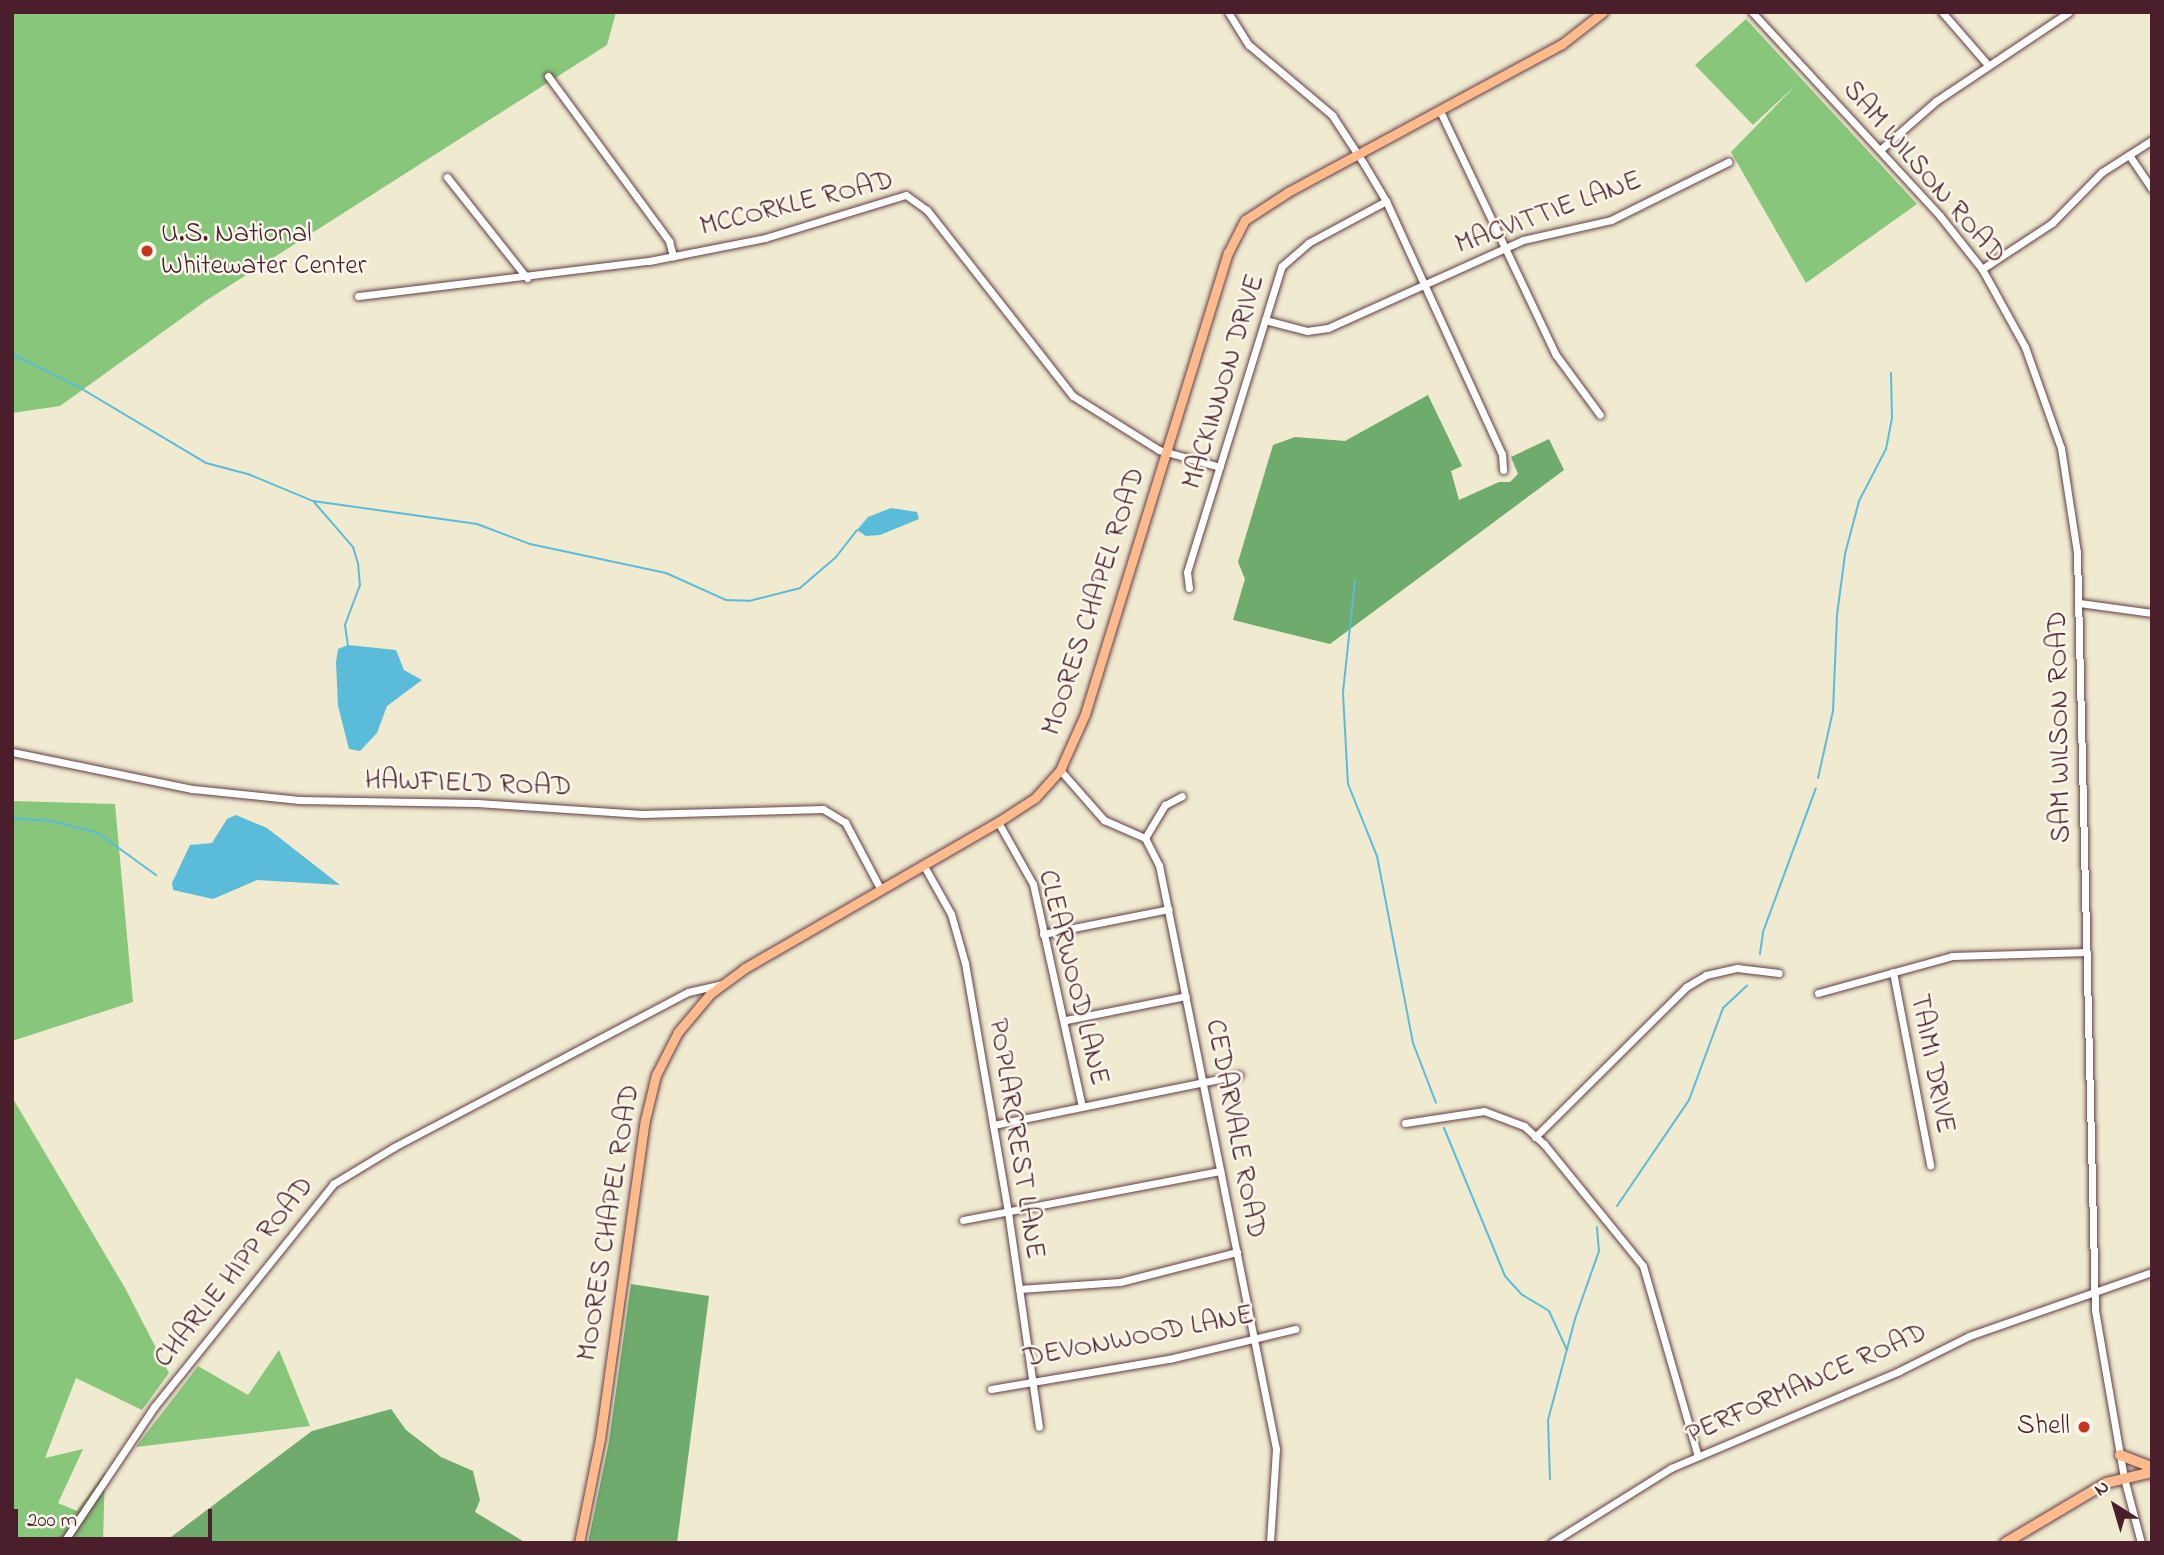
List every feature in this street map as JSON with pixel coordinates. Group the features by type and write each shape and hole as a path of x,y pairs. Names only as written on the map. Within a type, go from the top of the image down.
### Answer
{"highway":[{"path":"2120,1455 2152,1469"},
{"path":"2005,1543 2096,1488 2152,1469"}],"main road":[{"name":"MOORES CHAPEL ROAD","path":"579,1543 600,1439 650,1097 678,1032 723,984 998,822 1035,797 1060,770 1081,727 1240,227 1260,208 1562,44 1603,12"}],"street":[{"path":"1228,12 1249,45 1332,115 1386,201 1502,454 1503,470"},
{"name":"SAM WILSON ROAD","path":"1752,12 1880,150 1982,269 2025,347 2053,423 2073,509 2079,603 2094,1295 2124,1478 2141,1543"},
{"path":"1942,12 1988,65"},
{"path":"1880,150 1937,101 2069,12"},
{"path":"548,76 669,241 673,256"},
{"path":"1440,111 1556,355 1600,415"},
{"path":"1982,269 2052,222 2102,172 2152,140"},
{"path":"2129,155 2152,189"},
{"name":"MACVITTIE LANE","path":"1265,320 1298,330 1321,330 1530,237 1604,222 1728,162"},
{"path":"447,177 527,278"},
{"name":"MCCORKLE ROAD","path":"358,296 527,278 673,256 790,231 892,197 911,197 927,210 1063,387 1105,419 1166,453 1220,467"},
{"name":"MACKINNON DRIVE","path":"1189,588 1187,572 1265,320 1287,258 1386,201"},
{"path":"2079,603 2152,613"},
{"name":"HAWFIELD ROAD","path":"12,752 192,789 299,800 477,803 642,814 823,809 845,822 881,890"},
{"path":"1060,770 1104,820 1145,838 1165,805 1182,796"},
{"name":"CLEARWOOD LANE","path":"998,822 1033,884 1066,1020 1082,1107"},
{"name":"CEDARVALE ROAD","path":"1145,838 1156,854 1169,909 1278,1461 1270,1543"},
{"name":"POPLARCREST LANE","path":"924,866 951,914 960,942 1008,1212 1039,1427"},
{"path":"1043,934 1169,909"},
{"path":"1818,993 1965,955 2087,952"},
{"path":"1535,1136 1686,987 1706,975 1737,968 1779,973"},
{"name":"TAIMI DRIVE","path":"1893,972 1930,1165"},
{"name":"CHARLIE HIPP ROAD","path":"63,1543 154,1407 333,1184 394,1147 688,992 723,984"},
{"path":"1066,1020 1186,996"},
{"path":"993,1125 1239,1075"},
{"path":"1405,1122 1484,1111 1504,1116 1535,1136 1643,1266 1698,1456"},
{"path":"963,1220 1220,1171"},
{"path":"1019,1289 1120,1282 1237,1252"},
{"name":"PERFORMANCE ROAD","path":"1551,1543 1655,1477 1698,1456 1910,1367 1969,1336 2094,1295 2152,1272"},
{"name":"DEVONWOOD LANE","path":"991,1389 1170,1359 1295,1329"}],"green space":[{"name":"U.S. National Whitewater Center","path":"12,12 616,12 607,45 207,300 60,406 12,413"},
{"path":"1746,19 1917,204 1806,283 1731,152 1797,84 1753,125 1695,65"},
{"path":"1428,395 1462,466 1451,471 1459,500 1499,482 1510,482 1518,474 1511,457 1549,439 1564,470 1330,644 1233,620 1245,579 1238,562 1273,445 1295,437 1345,441"},
{"path":"12,801 115,804 133,1002 12,1041"},
{"path":"12,1097 125,1288 169,1373 142,1410 76,1378 45,1458 83,1449 58,1503 77,1511 105,1472 103,1543 12,1543"},
{"path":"631,1284 709,1296 677,1543 588,1543 609,1441"},
{"path":"279,1350 310,1426 136,1447 198,1366 248,1395"},
{"path":"391,1409 406,1430 441,1457 473,1471 480,1500 475,1512 526,1543 163,1543 312,1431"}],"water":[{"path":"891,508 917,512 919,519 880,535 866,536 857,530 868,517"},
{"path":"348,645 396,650 404,670 422,680 387,706 377,733 360,751 349,749 338,706 338,649"},
{"path":"236,815 267,828 340,885 257,880 213,899 173,890 172,883 190,845 212,843 227,819"}],"waterway":[{"path":"12,354 77,386 206,463 248,474 313,501 477,524 530,544 666,573 726,600 749,601 800,588 836,557 857,530"},
{"path":"1818,778 1833,711 1837,615 1845,554 1859,501 1886,449 1892,418 1891,373"},
{"path":"314,502 353,547 358,563 360,585 345,625 348,646"},
{"path":"1355,580 1343,693 1348,784 1377,856 1413,1043 1436,1103"},
{"path":"1760,954 1763,932 1816,788"},
{"path":"12,818 52,821 98,833 156,875"},
{"path":"1617,1206 1689,1100 1723,1008 1747,986"},
{"path":"1444,1128 1505,1276 1521,1294 1549,1311 1567,1350"},
{"path":"1550,1479 1548,1420 1575,1319 1599,1251 1597,1227"}],"place":[{"name":"U.S. National Whitewater Center","path":"147,251"},
{"name":"Shell","path":"2084,1427"}]}
